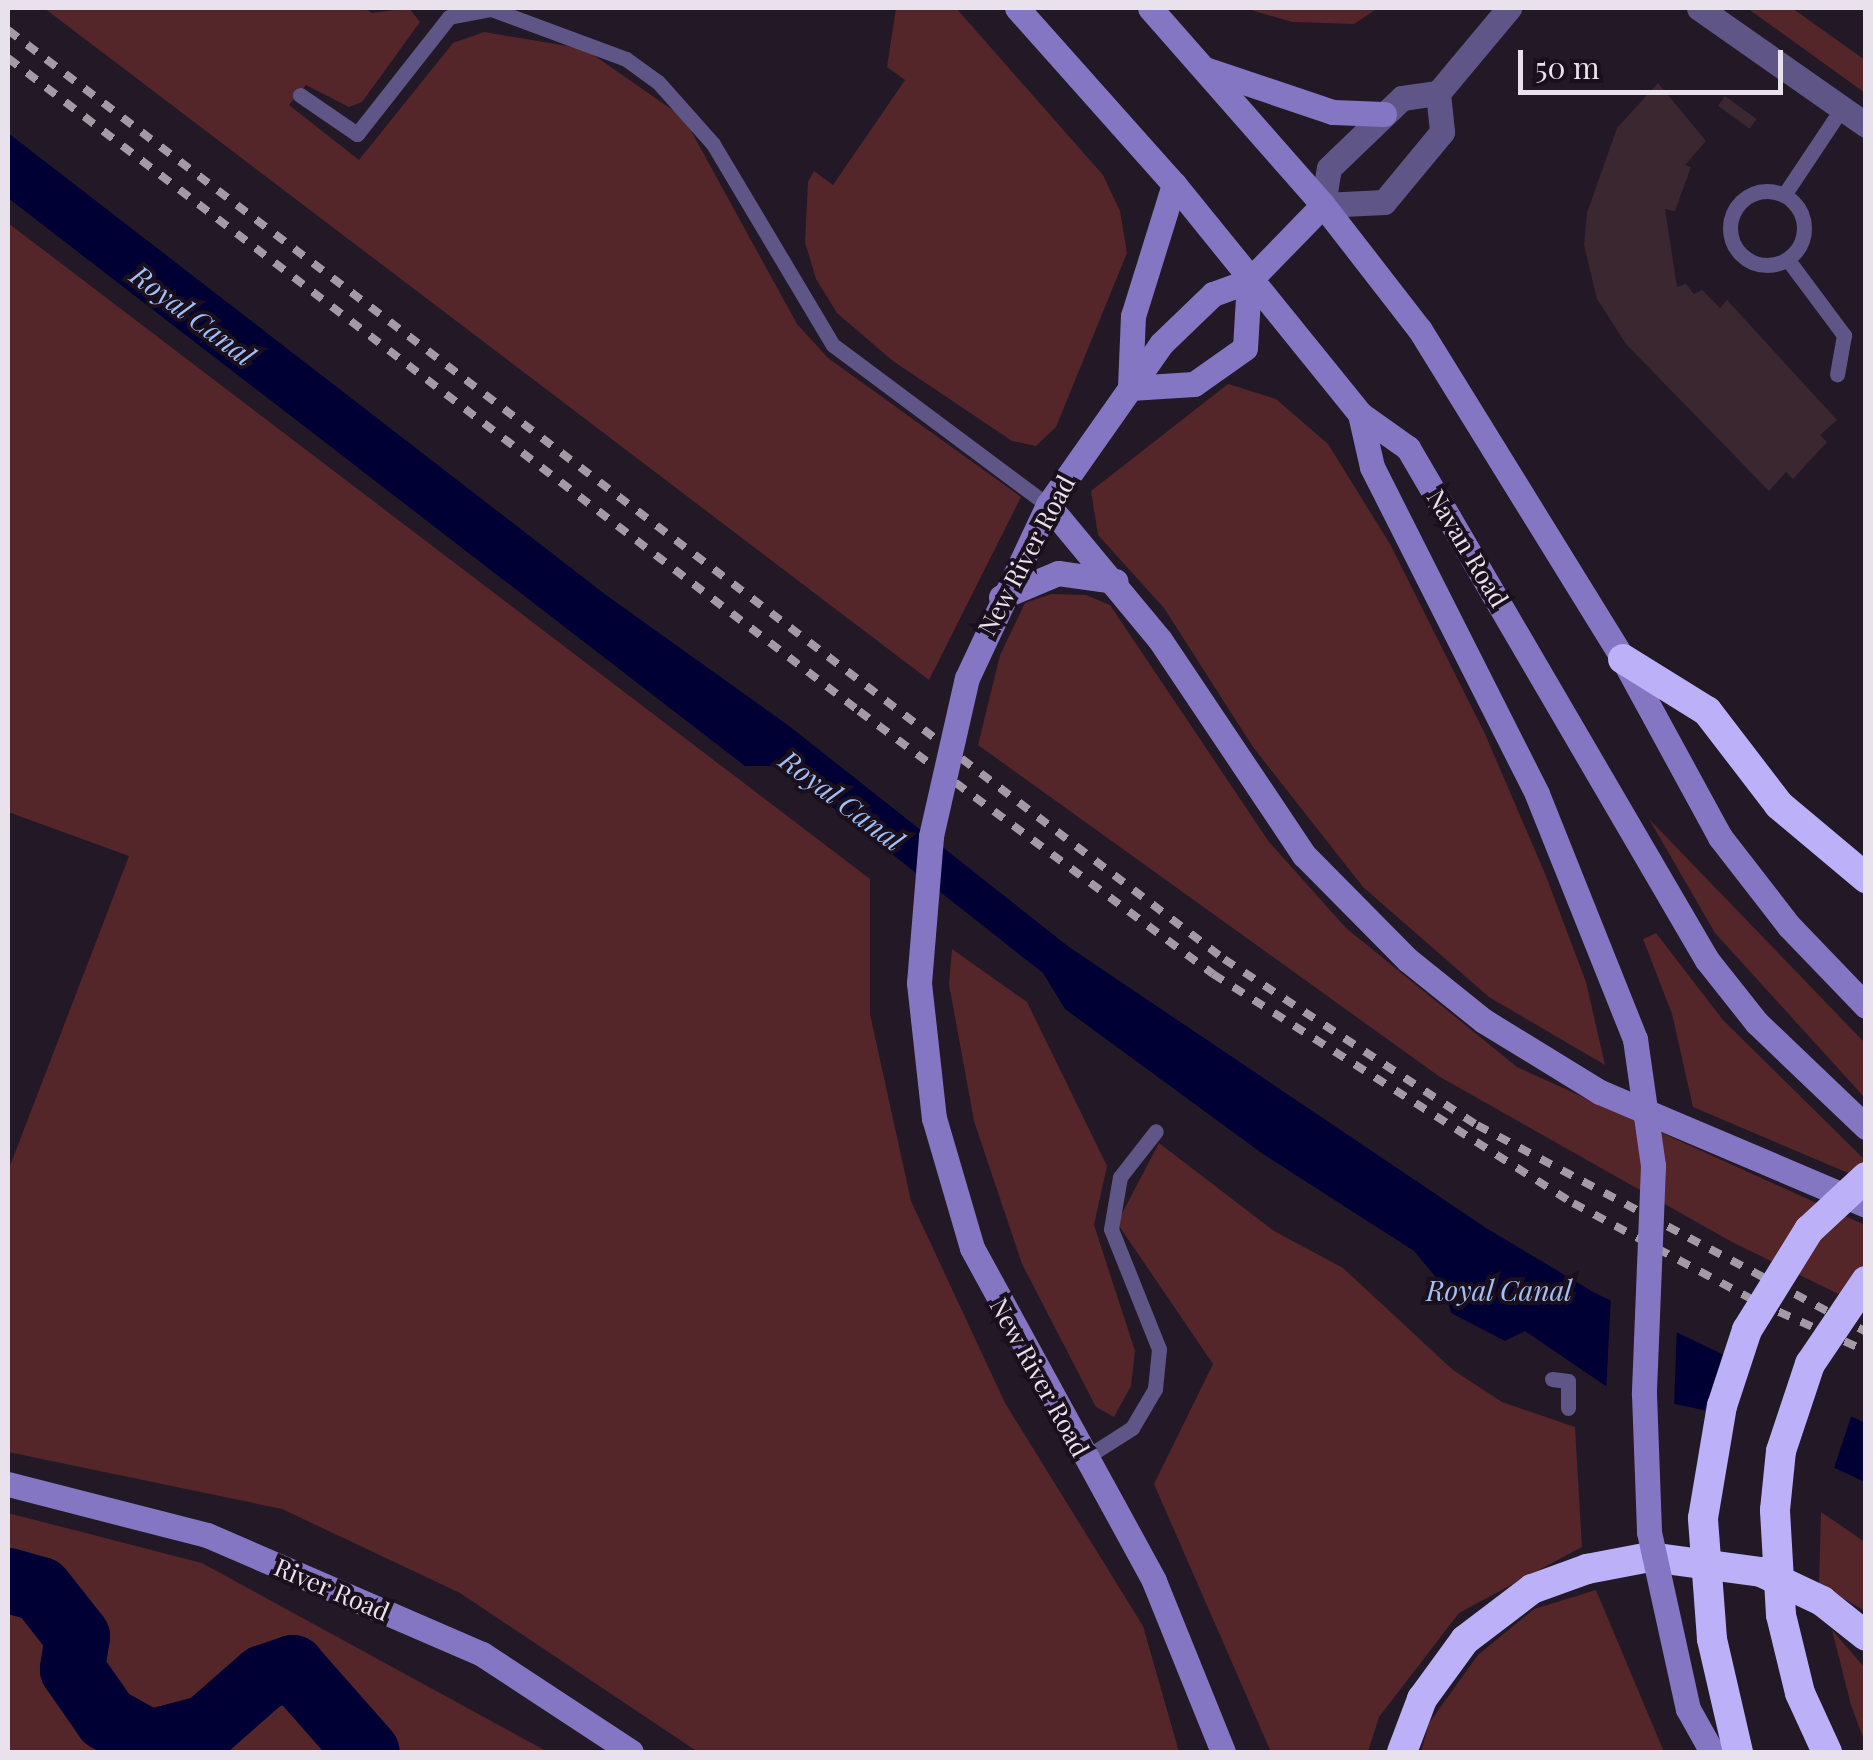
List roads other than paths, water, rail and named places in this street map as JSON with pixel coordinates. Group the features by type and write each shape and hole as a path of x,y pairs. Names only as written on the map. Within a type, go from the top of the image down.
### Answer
{"highway":[{"path":"1623,659 1707,711 1780,806 1866,878"},
{"path":"1738,1752 1712,1638 1704,1518 1722,1406 1747,1330 1808,1230 1866,1177"},
{"path":"1827,1752 1800,1693 1781,1615 1775,1510 1781,1451 1810,1364 1866,1281"},
{"path":"1402,1752 1422,1699 1465,1640 1532,1589 1587,1569 1650,1558 1761,1572 1822,1601 1866,1636"}],"main road":[{"name":"Navan Road","path":"1018,8 1174,184 1360,414 1408,448 1707,960 1757,1023 1866,1127"},
{"path":"1150,8 1323,205 1420,330 1623,659 1720,837 1789,926 1866,1006"},
{"path":"1205,69 1333,112 1384,114"},
{"path":"1174,184 1133,316 1130,388 1194,384 1245,348 1249,280"},
{"name":"New River Road","path":"1223,1752 1154,1582 972,1248 934,1118 919,983 931,836 967,678 1001,597 1048,504 1161,344 1214,294 1249,280 1323,205"},
{"path":"1360,414 1372,467 1440,591 1545,811 1635,1039 1653,1166 1644,1394 1650,1532 1688,1709 1712,1752"},
{"path":"1048,504 1115,581 1304,855 1408,960 1484,1021 1600,1092 1866,1204"},
{"path":"1001,597 1058,574 1115,581"},
{"name":"River Road","path":"8,1484 207,1535 482,1654 631,1752"}],"street":[{"path":"1438,93 1442,132 1384,202 1323,205 1329,168 1402,98 1438,93 1508,8"},
{"path":"1700,8 1866,125"}],"lane":[{"path":"300,95 357,134 442,12 491,9 598,44 658,82 713,144 834,345 1048,504"},
{"path":"1784,196 1842,108"},
{"path":"1784,196 1750,195 1730,224 1735,248 1754,263 1788,260"},
{"path":"1784,196 1804,226 1788,260"},
{"path":"1788,260 1844,335 1837,374"},
{"path":"1085,1458 1132,1428 1156,1390 1160,1349 1112,1229 1120,1178 1156,1132"},
{"path":"1552,1379 1568,1382 1568,1408"}],"water":[{"name":"Royal Canal","path":"8,133 606,595 789,726 1069,947 1486,1228 1595,1293 1865,1423 1865,1482 1713,1412 1613,1391 1525,1331 1505,1341 1451,1313 1444,1287 1414,1251 1263,1154 1065,1009 1043,973 798,780 773,766 745,766 8,198"}],"waterway":[{"path":"8,1580 40,1589 77,1636 72,1669 106,1718 149,1742 206,1727 263,1677 292,1667 367,1752"}],"railway":[{"path":"8,30 1224,959 1477,1125 1866,1332"},
{"path":"8,58 859,711 1213,974 1573,1203 1757,1302 1866,1351"}]}
